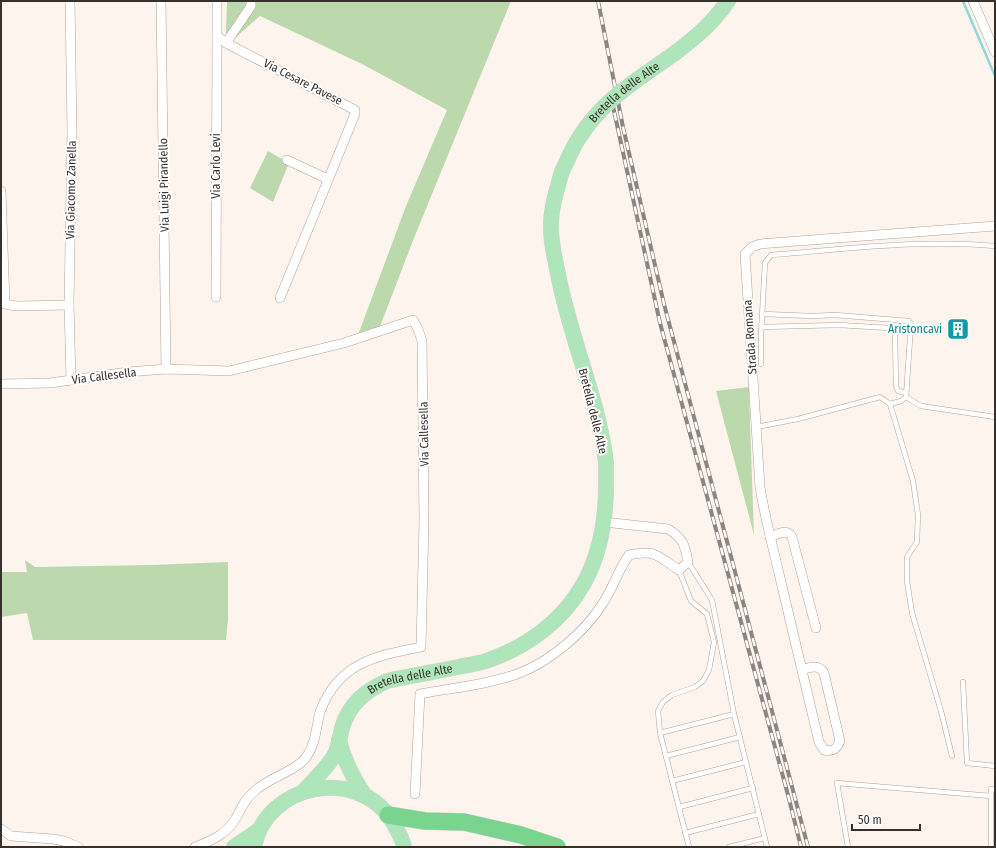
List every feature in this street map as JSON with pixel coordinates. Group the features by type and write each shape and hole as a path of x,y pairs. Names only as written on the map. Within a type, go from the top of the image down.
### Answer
{"highway":[{"path":"392,822 464,822 521,834 557,847"}],"main road":[{"name":"Bretella delle Alte","path":"303,792 336,753 342,727 353,705 362,695 373,687 387,681 485,662 520,646 546,628 578,595 589,574 597,553 604,522 606,502 606,463 599,428 571,333 560,288 553,249 551,215 562,171 578,138 598,112 613,97 702,32 718,15 728,1"},
{"path":"339,740 348,767 365,796"},
{"path":"254,847 259,830 267,818 278,807 289,798 315,788 334,788 353,791 365,796 377,804 392,822 404,847"},
{"path":"234,847 259,830"}],"street":[{"name":"Via Giacomo Zanella","path":"70,1 72,130 69,305 71,380"},
{"name":"Via Luigi Pirandello","path":"161,1 166,369"},
{"name":"Via Carlo Levi","path":"216,297 217,1"},
{"path":"217,36 226,43 251,6 251,1"},
{"path":"973,1 995,52"},
{"name":"Via Cesare Pavese","path":"226,43 355,110 355,114 280,298"},
{"path":"287,160 328,179"},
{"path":"1,191 5,304 16,306 69,305"},
{"name":"Strada Romana","path":"802,670 818,667 822,669 824,673 840,741 834,750 824,750 819,742 770,536 760,487 745,254 752,246 760,244 995,226"},
{"name":"Via Callesella","path":"1,384 50,383 128,372 166,369 229,371 344,343 414,320 418,329 422,340 424,521 421,647 386,654 367,661 350,671 332,687 327,696 320,713 313,745 306,757 294,767 257,789 243,803 236,820 226,831 211,841 195,847"},
{"path":"415,794 420,694 501,679 530,668 552,654 567,643 604,603 621,566 629,555 642,552 656,554 679,570 688,562 685,546 676,534 668,528 604,522"},
{"path":"770,536 788,532 792,537 816,628"},
{"path":"1,829 11,836 53,839 64,841 78,847"}],"lane":[{"path":"761,364 765,263 771,255 932,243 995,246"},
{"path":"763,314 835,316 909,321 911,324 906,395 901,401 890,404"},
{"path":"762,327 839,325 889,328 895,332 896,387 898,391 906,395 920,406 995,417"},
{"path":"756,426 798,419 880,397 890,404 913,481 918,515 917,542 907,557 912,613 941,711 952,756"},
{"path":"688,562 712,600 734,714 767,847"},
{"path":"679,570 691,601 707,614 714,642 709,670 704,681 695,687 672,695 663,702 658,711 660,733 689,847"},
{"path":"963,682 967,762 995,766"},
{"path":"660,733 734,714"},
{"path":"666,756 740,738"},
{"path":"672,781 746,762"},
{"path":"848,847 837,783 991,796"},
{"path":"679,807 753,788"},
{"path":"991,847 991,790 995,790"},
{"path":"685,833 759,814"},
{"path":"729,847 765,838"}],"green space":[{"path":"227,1 511,1 414,238 379,329 358,335 406,206 447,110 362,64 260,16 234,39 226,33"},
{"path":"268,151 289,163 273,202 250,188"},
{"path":"749,387 749,392 754,535 716,391"},
{"path":"25,560 35,567 228,562 228,620 226,640 33,640 27,613 1,617 1,572 27,572"}],"waterway":[{"path":"963,1 995,76"}],"railway":[{"path":"598,1 623,127 664,304 808,847"},
{"path":"611,97 660,323 801,847"}],"place":[{"name":"Aristoncavi","path":"958,329"}]}
